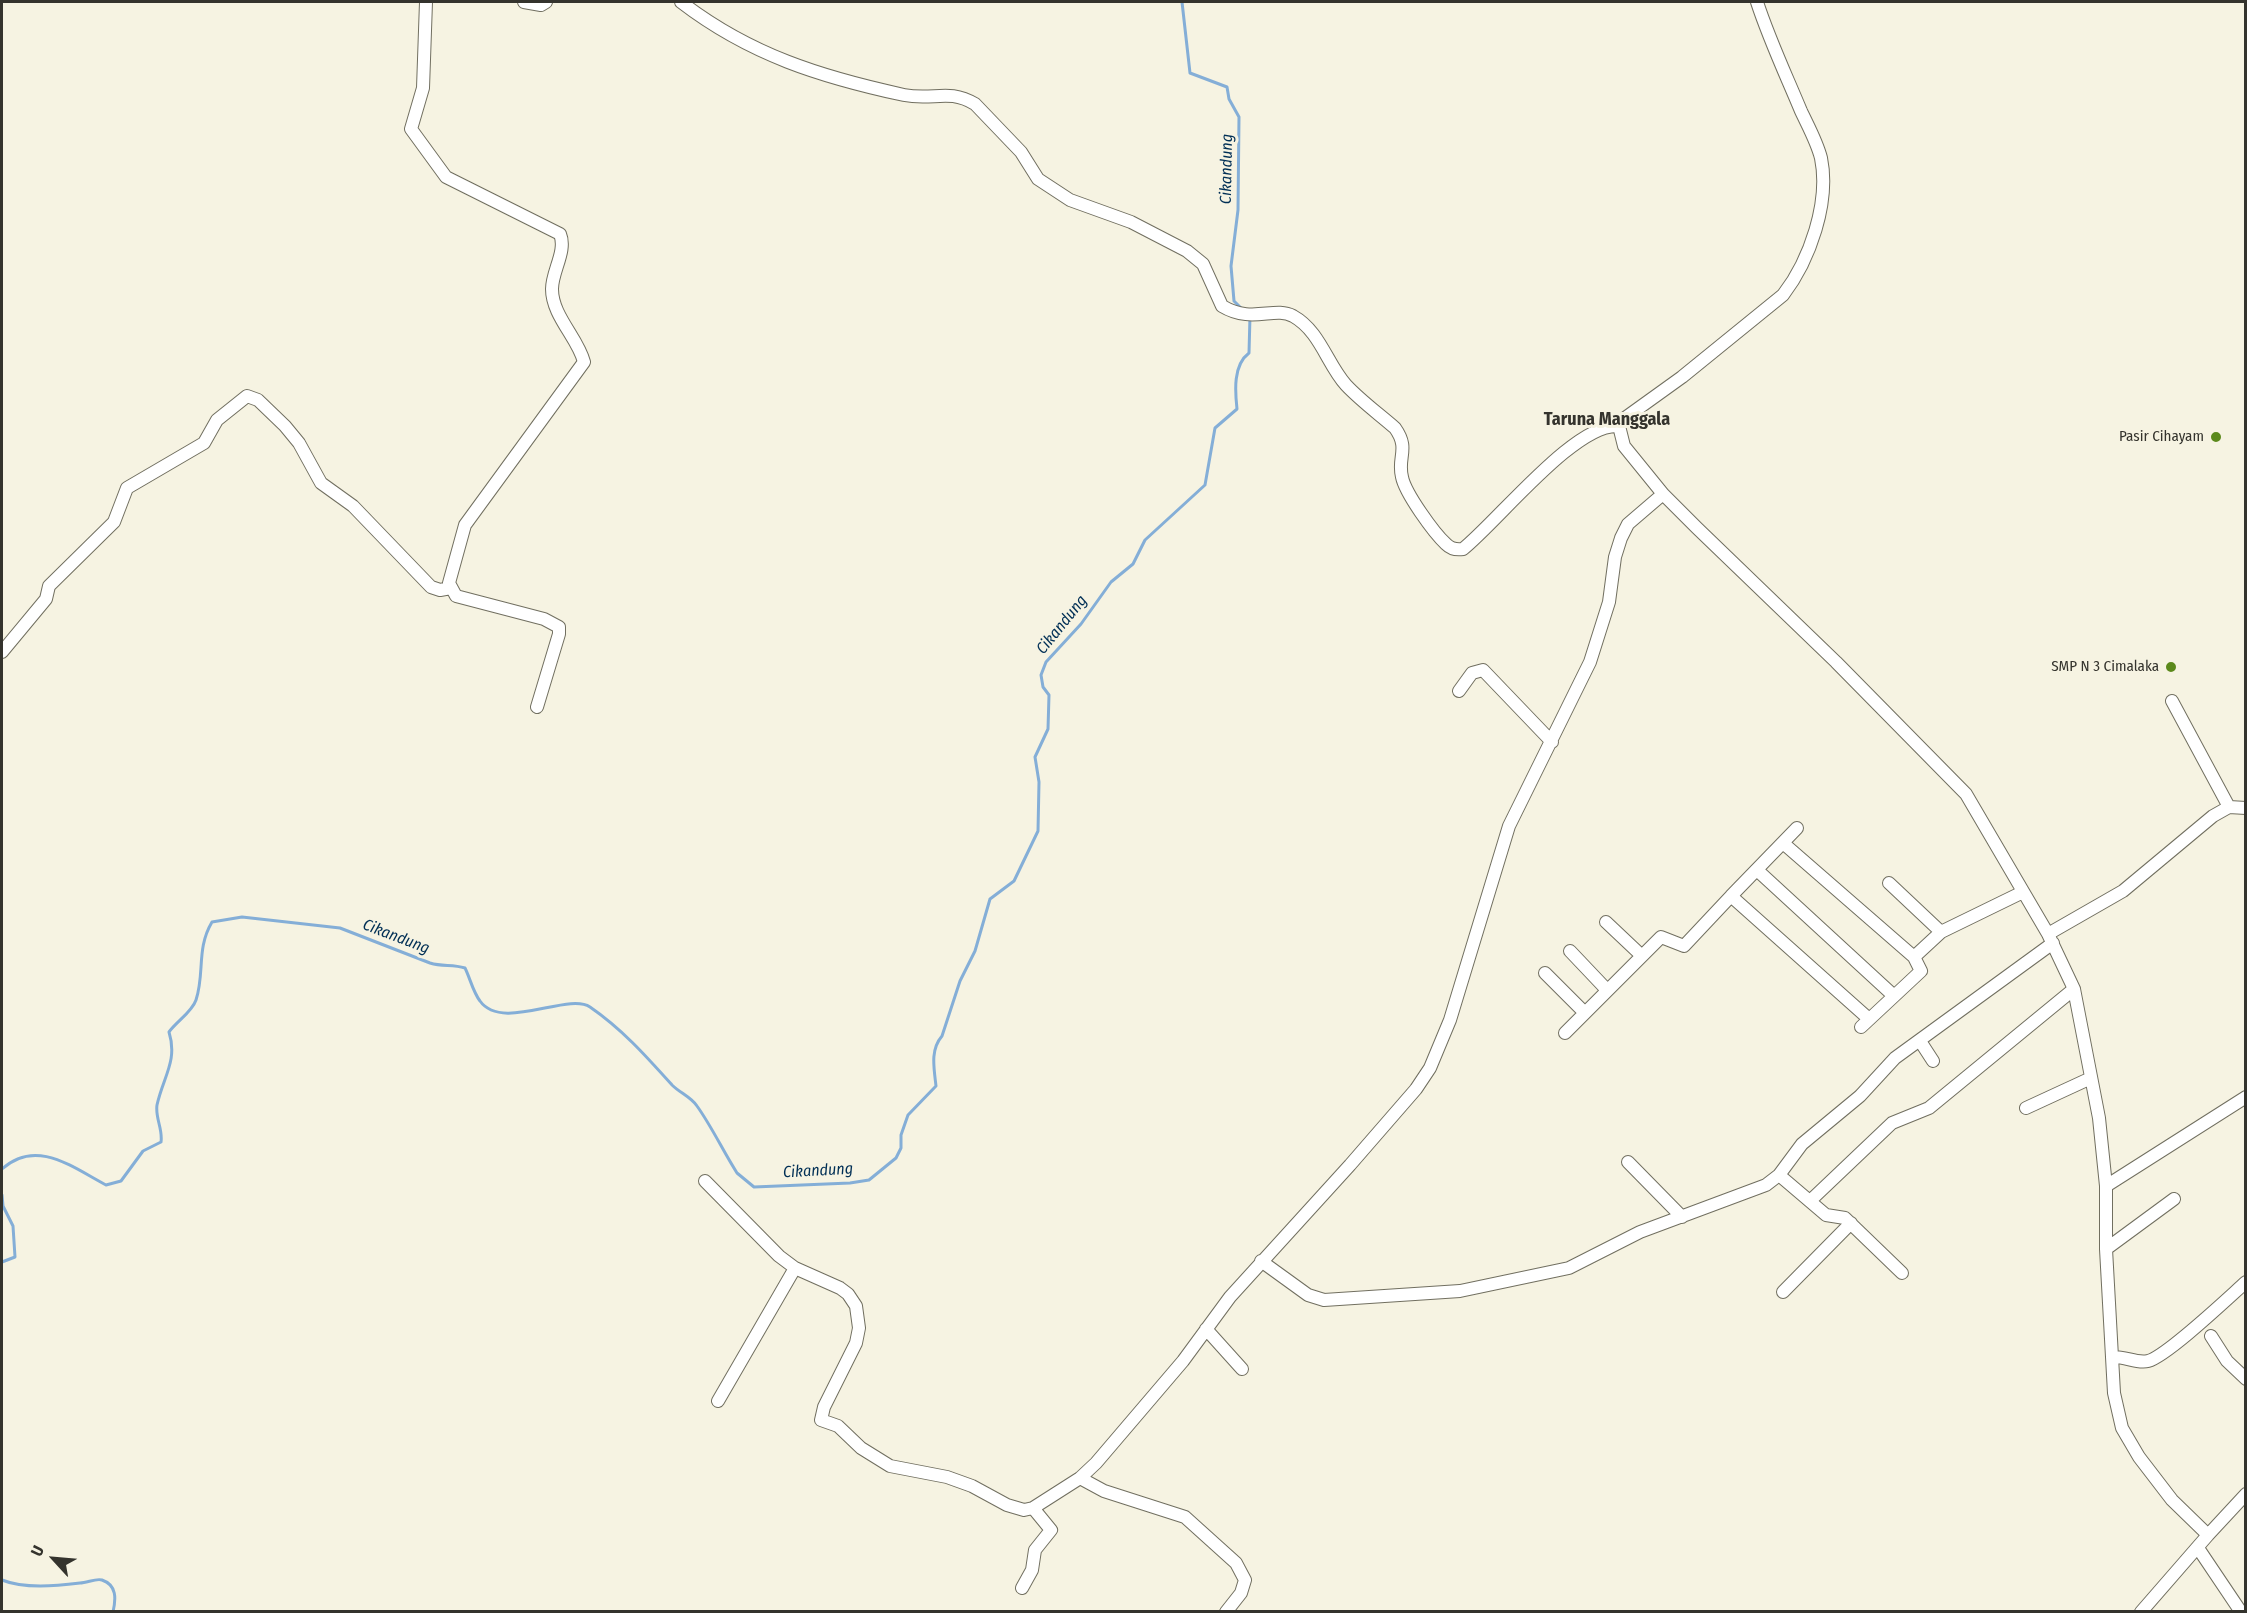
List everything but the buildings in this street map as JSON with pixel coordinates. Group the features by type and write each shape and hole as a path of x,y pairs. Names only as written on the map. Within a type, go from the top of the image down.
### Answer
{"street":[{"path":"426,2 423,88 411,129 446,177 560,234 563,242 551,287 553,300 584,362 469,517 454,558 450,583 456,596 544,619 559,627 559,634 537,707"},
{"path":"524,2 541,5 546,2"},
{"path":"681,2 751,47 814,71 854,84 923,99 953,94 966,99 975,104 1022,152 1038,179 1070,200 1131,222 1187,250 1203,264 1222,306 1243,315 1264,316 1282,313 1298,319 1316,336 1346,384 1395,428 1404,446 1401,475 1404,486 1437,533 1447,545 1456,550 1463,549 1493,523 1568,446 1607,425 1619,426"},
{"path":"1619,426 1625,418 1682,377 1783,295 1791,285 1812,237 1823,189 1820,156 1767,33 1757,2"},
{"path":"2,652 46,599 49,586 114,522 128,488 204,443 217,420 247,396 258,400 285,426 299,443 324,487 353,506 431,587 440,590 451,588"},
{"path":"1619,426 1624,446 1664,494 1883,708 1966,794 2050,938 2074,989 2099,1118 2106,1186 2106,1249 2114,1393 2122,1428 2139,1457 2172,1500 2208,1535"},
{"path":"705,1181 770,1247 795,1268 848,1294 858,1313 856,1343 824,1407 821,1420 838,1426 861,1448 890,1466 947,1477 1016,1508 1033,1508 1080,1478 1096,1463 1183,1360 1262,1260 1350,1165 1416,1089 1430,1068 1450,1020 1509,826 1590,662 1604,623 1621,538 1628,524 1664,494"},
{"path":"1459,691 1472,673 1483,670 1552,742"},
{"path":"2172,701 2229,807"},
{"path":"1262,1260 1283,1278 1316,1299 1414,1296 1470,1289 1569,1268 1640,1232 1766,1185 1779,1175 1802,1144 1860,1096 1895,1058 1920,1041 2050,938 2123,891 2213,816 2229,807 2246,808"},
{"path":"1565,1033 1661,937 1684,946 1797,828"},
{"path":"1731,896 1865,1023 1921,971 1914,957 1783,843"},
{"path":"1757,870 1894,996"},
{"path":"1889,883 1941,932"},
{"path":"1914,957 1941,932 2023,892"},
{"path":"1606,922 1641,957"},
{"path":"1570,951 1607,990"},
{"path":"1545,973 1585,1013"},
{"path":"1811,1200 1892,1123 1929,1108 2074,989"},
{"path":"1920,1041 1933,1061"},
{"path":"2026,1108 2091,1078"},
{"path":"2106,1186 2246,1096"},
{"path":"1628,1162 1682,1217"},
{"path":"1779,1175 1826,1215 1841,1216 1851,1223 1902,1273"},
{"path":"2106,1249 2174,1199"},
{"path":"1783,1292 1851,1223"},
{"path":"718,1401 795,1268"},
{"path":"2112,1357 2123,1356 2141,1362 2150,1361 2190,1331 2246,1282"},
{"path":"1206,1329 1242,1369"},
{"path":"2211,1336 2227,1361 2246,1379"},
{"path":"1080,1478 1104,1491 1178,1514 1236,1563 1245,1580 1241,1593 1226,1611"},
{"path":"2141,1611 2246,1494"},
{"path":"1022,1588 1032,1570 1035,1550 1051,1530 1033,1508"},
{"path":"2198,1548 2241,1611"}],"waterway":[{"name":"Cikandung","path":"1182,2 1190,73 1227,87 1229,99 1239,117 1238,210 1231,266 1234,301 1241,308"},
{"name":"Cikandung","path":"2,1169 15,1160 28,1156 41,1156 67,1164 106,1185 121,1181 143,1151 161,1142 157,1105 171,1060 169,1032 191,1009 196,1000 202,951 212,922 242,917 340,928 430,963 465,968 480,1001 490,1010 519,1013 567,1004 590,1007 623,1034 672,1085 695,1103 737,1173 754,1187 850,1183 869,1180 896,1158 901,1148 901,1135 908,1115 936,1086 934,1073 936,1047 942,1036 960,981 975,951 990,899 1014,881 1038,831 1039,782 1035,757 1048,729 1049,695 1043,687 1041,675 1046,662 1081,624 1111,582 1133,564 1145,540 1205,485 1215,428 1237,409 1236,379 1240,364 1249,353 1250,316"},
{"name":"Cikandung","path":"2,1195 3,1206 13,1226 15,1257 2,1262"},
{"name":"Cikandung","path":"2,1580 20,1585 40,1586 102,1580 113,1589 115,1597 113,1612"}],"place":[{"name":"Pasir Cihayam","path":"2216,437"},
{"name":"SMP N 3 Cimalaka","path":"2171,667"}],"district":[{"name":"Taruna Manggala","path":"1607,420"}]}
